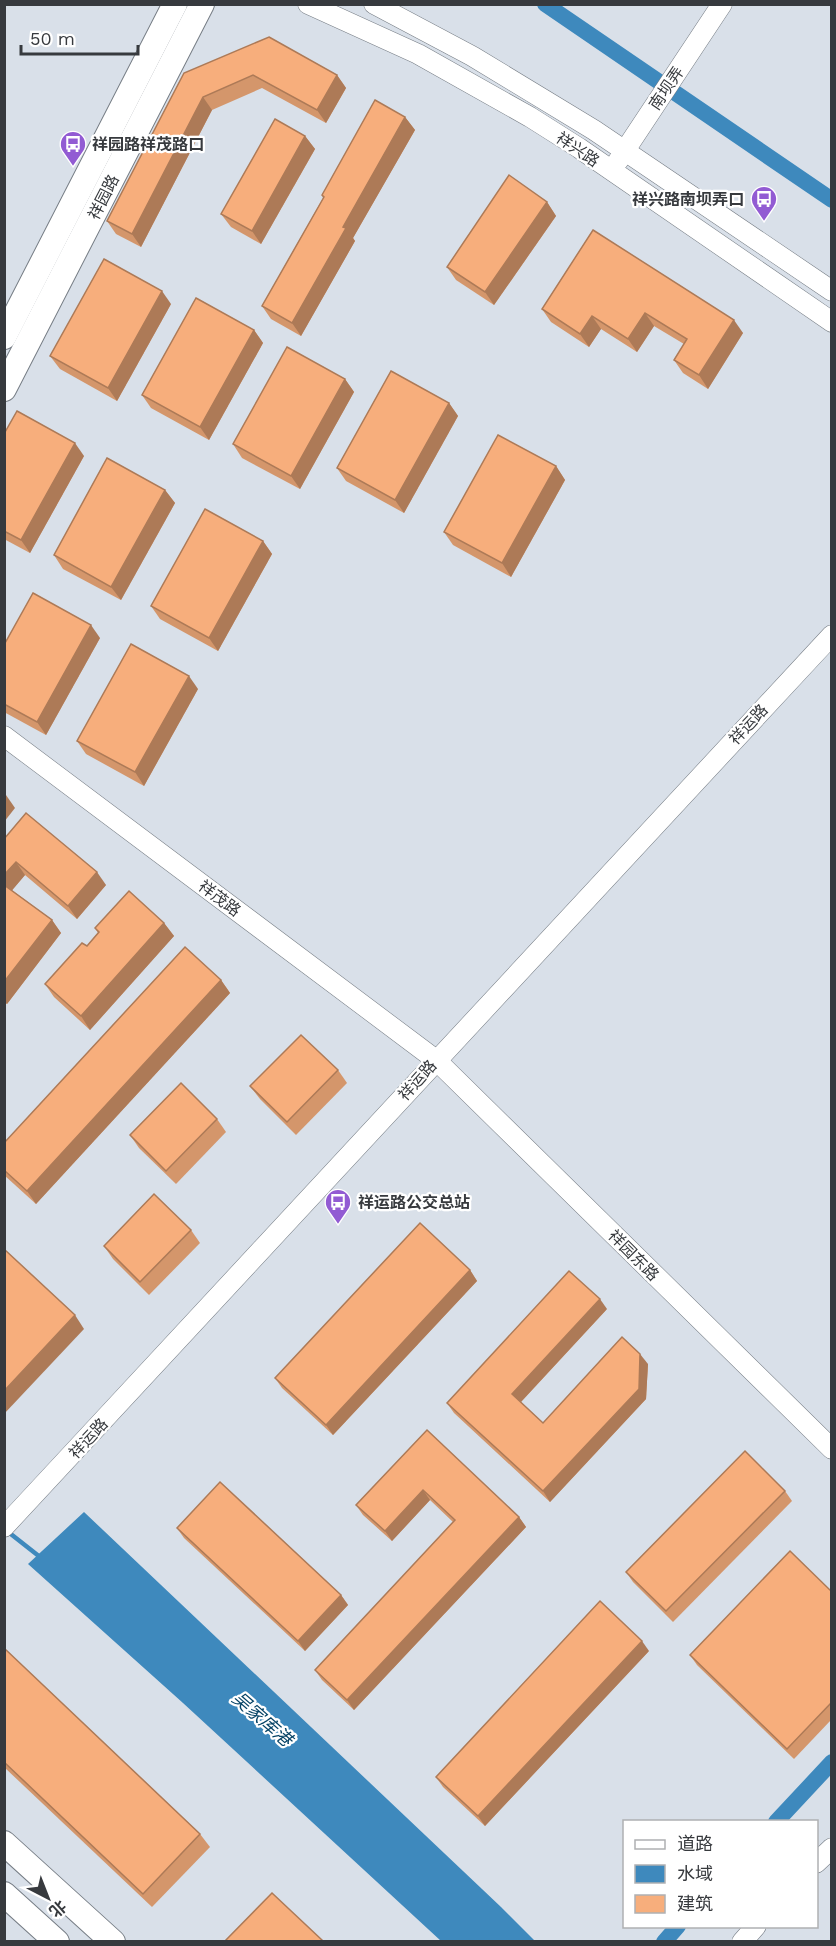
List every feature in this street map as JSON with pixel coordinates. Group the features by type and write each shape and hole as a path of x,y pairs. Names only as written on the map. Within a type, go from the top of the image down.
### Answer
{"main road":[{"name":"祥园路","path":"4,337 175,4"},
{"name":"祥园路","path":"4,389 202,4"},
{"path":"4,1843 113,1941"},
{"path":"4,1894 57,1941"}],"street":[{"name":"祥兴路","path":"308,4 418,54 530,117 831,322"},
{"name":"祥兴路","path":"374,4 517,82 625,150 831,291"},
{"name":"南坝弄","path":"611,171 722,4"},
{"name":"祥运路","path":"4,1527 831,635"},
{"name":"祥茂路","path":"4,736 436,1060"},
{"name":"祥园东路","path":"436,1060 831,1449"},
{"path":"818,1861 831,1848"},
{"path":"742,1941 754,1928"}],"water":[{"path":"84,1512 535,1941 441,1941 183,1703 28,1564"}],"building":[{"path":"269,37 337,75 317,110 253,75 203,97 132,234 107,221 184,73"},
{"path":"375,100 405,117 292,323 262,306 324,197 322,195"},
{"path":"275,119 305,136 252,231 221,214"},
{"path":"509,175 547,202 485,292 447,267"},
{"path":"593,230 734,320 699,375 674,360 687,339 645,313 628,339 592,316 580,334 542,309"},
{"path":"104,259 162,291 108,388 50,356"},
{"path":"196,298 254,330 200,427 142,395"},
{"path":"287,347 345,379 291,476 233,444"},
{"path":"391,371 449,403 395,500 337,468"},
{"path":"17,411 75,443 21,540 4,531 4,434"},
{"path":"498,435 556,466 502,563 444,532"},
{"path":"107,458 165,490 111,587 54,555"},
{"path":"205,509 263,541 209,638 151,606"},
{"path":"33,593 91,625 37,722 4,704 4,645"},
{"path":"131,644 189,676 135,772 77,741"},
{"path":"26,813 97,872 68,906 16,862 4,875 4,839"},
{"path":"4,885 52,920 4,982"},
{"path":"129,891 164,923 81,1016 45,984 82,943 87,946 99,932 95,928"},
{"path":"185,947 221,980 27,1191 4,1170 4,1143"},
{"path":"301,1035 338,1070 287,1122 250,1086"},
{"path":"181,1083 217,1119 166,1171 130,1135"},
{"path":"154,1194 191,1230 140,1282 104,1246"},
{"path":"420,1223 470,1270 326,1425 275,1378"},
{"path":"4,1249 75,1315 4,1391"},
{"path":"569,1271 600,1299 512,1394 543,1423 622,1337 640,1354 639,1389 543,1491 447,1403"},
{"path":"427,1430 519,1517 347,1700 315,1670 455,1520 423,1490 385,1531 356,1505"},
{"path":"745,1451 785,1491 666,1611 626,1572"},
{"path":"220,1482 341,1595 298,1641 177,1528"},
{"path":"790,1551 831,1591 831,1703 787,1749 690,1655"},
{"path":"600,1601 642,1641 478,1816 436,1777"},
{"path":"4,1648 200,1834 143,1894 4,1762"},
{"path":"272,1893 323,1941 225,1941"}],"waterway":[{"path":"545,4 832,200"},
{"name":"吴家库港","path":"7,1531 40,1557"},
{"path":"778,1820 832,1762"},
{"path":"664,1942 676,1928"}],"place":[{"name":"祥园路祥茂路口","path":"73,167"},
{"name":"祥兴路南坝弄口","path":"764,222"},
{"name":"祥运路公交总站","path":"338,1225"}]}
